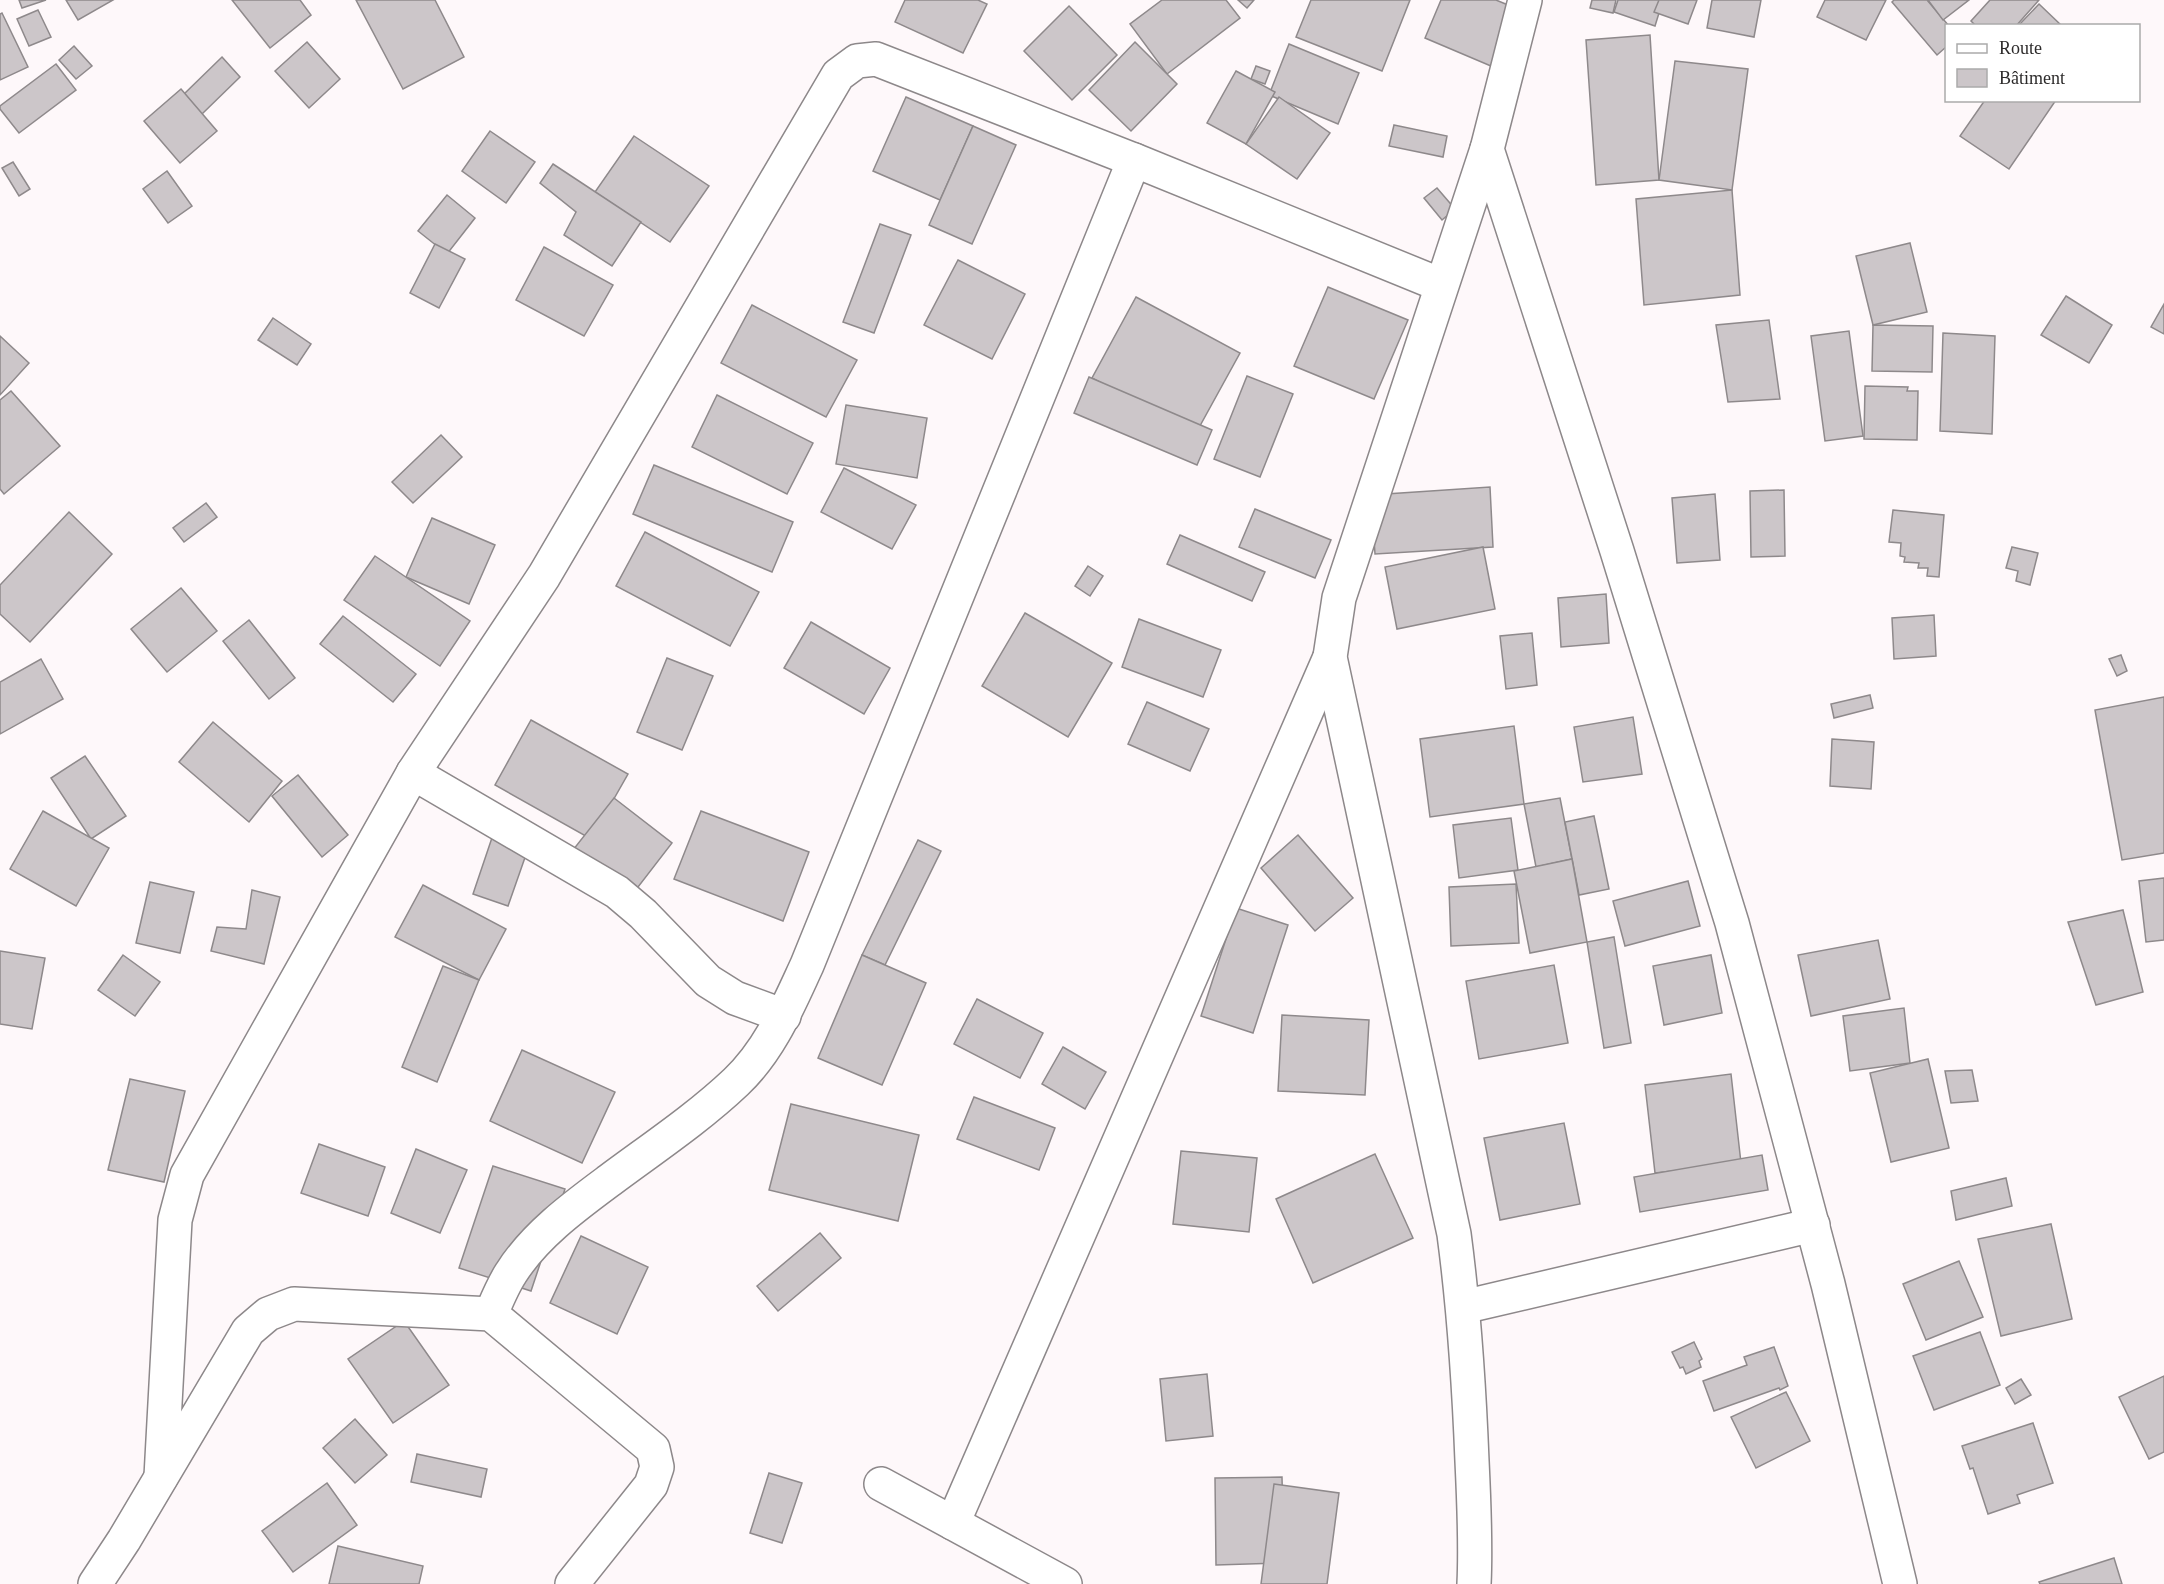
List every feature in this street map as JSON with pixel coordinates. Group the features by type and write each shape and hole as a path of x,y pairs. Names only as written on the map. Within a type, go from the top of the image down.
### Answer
{"street":[{"path":"953,1523 1330,657 1339,598 1487,149 1525,0"},
{"path":"161,1477 175,1220 187,1175 412,773 544,576 838,75 857,61 876,59 1134,160 1441,285"},
{"path":"1487,149 1617,551 1732,923 1813,1225 1900,1584"},
{"path":"491,1314 511,1273 538,1240 578,1203 692,1120 738,1080 764,1048 784,1016 807,965 1134,160"},
{"path":"1330,657 1454,1234 1463,1307 1469,1393 1476,1551 1474,1584"},
{"path":"412,773 617,892 643,914 708,981 735,998 784,1016"},
{"path":"1463,1307 1813,1225"},
{"path":"95,1584 124,1540 248,1331 268,1314 294,1304 491,1314 653,1449 657,1467 651,1485 572,1584"},
{"path":"881,1484 1065,1584"}],"building":[{"path":"19,0 46,0 22,8"},
{"path":"66,0 113,0 78,20"},
{"path":"232,0 300,0 311,15 270,48"},
{"path":"356,0 435,0 464,57 403,89"},
{"path":"905,0 978,0 987,4 963,53 895,22"},
{"path":"1162,0 1226,0 1240,18 1167,74 1130,24"},
{"path":"1238,0 1254,0 1247,8"},
{"path":"1311,0 1410,0 1382,71 1296,37"},
{"path":"1441,0 1496,0 1530,14 1505,72 1425,38"},
{"path":"1592,0 1616,0 1613,13 1590,8"},
{"path":"1618,0 1663,0 1655,26 1614,12"},
{"path":"1659,0 1697,0 1688,24 1654,12"},
{"path":"1712,0 1761,0 1754,37 1707,28"},
{"path":"1825,0 1886,0 1866,40 1817,17"},
{"path":"1894,0 1927,0 1947,24 1945,24 1945,48 1937,55 1892,2"},
{"path":"1928,0 1969,0 1943,20"},
{"path":"1990,0 2039,0 2018,24 1974,24 1971,21"},
{"path":"2039,4 2060,24 2020,24"},
{"path":"1069,6 1117,55 1072,100 1024,51"},
{"path":"38,10 51,37 29,46 17,19"},
{"path":"2,13 28,67 0,80 0,14"},
{"path":"1650,35 1659,180 1596,185 1586,40"},
{"path":"307,42 340,79 309,108 275,71"},
{"path":"1135,42 1177,84 1131,131 1089,90"},
{"path":"1289,44 1359,73 1338,124 1269,95"},
{"path":"74,46 92,66 76,79 59,60"},
{"path":"222,57 240,77 202,114 183,95"},
{"path":"1675,61 1748,69 1732,190 1659,180"},
{"path":"56,64 76,90 19,133 0,106"},
{"path":"1256,66 1270,71 1265,84 1251,79"},
{"path":"1236,71 1275,92 1246,144 1207,123"},
{"path":"181,89 217,131 180,163 144,121"},
{"path":"906,97 973,126 940,200 873,171"},
{"path":"1279,97 1330,133 1297,179 1246,144"},
{"path":"1984,102 2055,102 2009,169 1960,136"},
{"path":"1394,125 1447,136 1443,157 1389,146"},
{"path":"973,126 1016,145 972,244 929,225"},
{"path":"490,131 535,162 506,203 462,171"},
{"path":"634,136 709,186 670,242 595,192"},
{"path":"13,162 30,189 19,196 2,168"},
{"path":"553,164 641,222 612,266 564,235 576,212 540,183"},
{"path":"167,171 192,206 168,223 143,189"},
{"path":"1437,188 1455,209 1442,220 1424,198"},
{"path":"1732,190 1740,295 1644,305 1636,199"},
{"path":"447,195 475,218 447,254 418,231"},
{"path":"880,224 911,235 874,333 843,322"},
{"path":"1910,243 1927,312 1873,325 1856,256"},
{"path":"435,244 465,259 439,308 410,293"},
{"path":"544,247 613,285 584,336 516,300"},
{"path":"958,260 1025,294 992,359 924,325"},
{"path":"1328,287 1408,320 1374,399 1294,366"},
{"path":"2066,296 2112,325 2089,363 2041,335"},
{"path":"1136,297 1240,353 1196,433 1092,378"},
{"path":"2164,304 2164,334 2151,327"},
{"path":"752,305 857,360 826,417 721,363"},
{"path":"273,318 311,344 297,365 258,340"},
{"path":"1769,320 1780,399 1728,402 1716,325"},
{"path":"1873,325 1933,326 1932,372 1872,371"},
{"path":"1849,331 1863,436 1825,441 1811,336"},
{"path":"1943,333 1995,336 1992,434 1940,431"},
{"path":"0,336 29,363 0,395"},
{"path":"1247,376 1293,394 1260,477 1214,459"},
{"path":"1089,377 1212,430 1197,465 1074,413"},
{"path":"1865,386 1908,387 1907,391 1918,391 1917,440 1864,439"},
{"path":"11,391 60,446 4,494 0,489 0,400"},
{"path":"717,395 813,443 787,494 692,447"},
{"path":"846,405 927,418 917,478 836,464"},
{"path":"441,435 462,457 413,503 392,482"},
{"path":"654,465 793,522 772,572 633,514"},
{"path":"844,468 916,505 892,549 821,512"},
{"path":"1490,487 1493,547 1375,554 1371,495"},
{"path":"1784,490 1785,556 1751,557 1750,491"},
{"path":"1715,494 1720,560 1677,563 1672,498"},
{"path":"206,503 217,517 184,542 173,528"},
{"path":"1255,509 1331,540 1315,578 1239,547"},
{"path":"1893,510 1944,515 1939,577 1927,576 1928,568 1918,568 1919,563 1904,562 1905,557 1900,556 1901,543 1889,542"},
{"path":"69,512 112,554 30,642 0,614 0,585"},
{"path":"432,518 495,545 469,604 406,577"},
{"path":"645,532 759,592 730,646 616,586"},
{"path":"1180,535 1265,572 1252,601 1167,564"},
{"path":"1483,547 1495,609 1397,629 1385,567"},
{"path":"2012,547 2038,553 2030,585 2016,581 2018,571 2006,568"},
{"path":"375,556 470,621 440,666 344,600"},
{"path":"1088,566 1103,576 1090,596 1075,586"},
{"path":"181,588 217,631 167,672 131,629"},
{"path":"1606,594 1609,643 1561,647 1558,598"},
{"path":"1025,613 1112,663 1068,737 982,686"},
{"path":"1934,615 1936,656 1894,659 1892,618"},
{"path":"343,616 416,674 393,702 320,644"},
{"path":"1139,619 1221,650 1203,697 1122,667"},
{"path":"249,620 295,678 269,699 223,641"},
{"path":"811,622 890,668 864,714 784,668"},
{"path":"1532,633 1537,685 1506,689 1500,636"},
{"path":"2121,655 2127,671 2117,676 2109,659"},
{"path":"667,658 713,676 682,750 637,732"},
{"path":"41,659 63,699 0,734 0,682"},
{"path":"1870,695 1873,708 1834,718 1831,704"},
{"path":"2164,697 2164,853 2122,860 2095,710"},
{"path":"1147,702 1209,729 1190,771 1128,744"},
{"path":"1633,717 1642,774 1583,782 1574,727"},
{"path":"531,720 628,774 591,839 495,785"},
{"path":"213,722 282,781 249,822 179,762"},
{"path":"1514,726 1524,804 1430,817 1420,739"},
{"path":"1832,739 1874,742 1871,789 1830,786"},
{"path":"85,756 126,816 91,839 51,778"},
{"path":"298,775 348,835 322,857 272,796"},
{"path":"614,798 672,843 628,900 569,855"},
{"path":"1560,798 1572,859 1536,867 1524,804"},
{"path":"43,811 109,848 76,906 10,869"},
{"path":"701,811 809,852 783,921 674,879"},
{"path":"1594,816 1609,889 1579,895 1565,822"},
{"path":"499,817 535,829 508,906 473,894"},
{"path":"1511,818 1518,870 1459,878 1453,825"},
{"path":"1298,835 1353,898 1315,931 1261,868"},
{"path":"918,840 941,851 885,965 862,955"},
{"path":"1572,859 1587,942 1530,953 1514,871"},
{"path":"2164,878 2164,940 2146,942 2139,881"},
{"path":"1688,881 1700,926 1625,946 1613,901"},
{"path":"150,882 194,892 180,953 136,943"},
{"path":"1516,884 1519,943 1451,946 1449,887"},
{"path":"423,885 506,929 479,980 395,937"},
{"path":"252,890 280,897 264,964 211,951 217,927 246,929"},
{"path":"1236,908 1288,925 1253,1033 1201,1016"},
{"path":"2123,910 2143,992 2096,1005 2068,922"},
{"path":"1614,937 1631,1043 1604,1048 1587,942"},
{"path":"1878,940 1890,999 1811,1016 1798,955"},
{"path":"0,951 45,958 32,1029 0,1024"},
{"path":"123,955 160,982 135,1016 98,990"},
{"path":"862,955 926,983 882,1085 818,1058"},
{"path":"1711,955 1722,1013 1664,1025 1653,966"},
{"path":"1554,965 1568,1043 1479,1059 1466,981"},
{"path":"443,966 479,980 437,1082 402,1067"},
{"path":"977,999 1043,1033 1020,1078 954,1044"},
{"path":"1904,1008 1910,1063 1850,1071 1843,1016"},
{"path":"1282,1015 1369,1020 1365,1095 1278,1091"},
{"path":"1063,1047 1106,1072 1085,1109 1042,1084"},
{"path":"522,1050 615,1092 582,1163 490,1121"},
{"path":"1928,1059 1949,1148 1891,1162 1870,1073"},
{"path":"1972,1070 1978,1101 1951,1103 1945,1071"},
{"path":"1731,1074 1741,1163 1655,1173 1645,1085"},
{"path":"130,1079 185,1091 164,1182 108,1170"},
{"path":"974,1097 1055,1128 1039,1170 957,1139"},
{"path":"791,1104 919,1135 898,1221 769,1190"},
{"path":"1564,1123 1580,1204 1500,1220 1484,1138"},
{"path":"319,1144 385,1167 368,1216 301,1193"},
{"path":"416,1149 467,1170 440,1233 391,1213"},
{"path":"1181,1151 1257,1158 1249,1232 1173,1224"},
{"path":"1375,1154 1413,1238 1313,1283 1276,1199"},
{"path":"1762,1155 1768,1190 1640,1212 1634,1177"},
{"path":"493,1166 565,1189 531,1291 459,1268"},
{"path":"2006,1178 2012,1206 1956,1220 1951,1191"},
{"path":"2051,1224 2072,1319 2001,1336 1978,1239"},
{"path":"820,1233 841,1258 778,1311 757,1286"},
{"path":"581,1236 648,1267 617,1334 550,1303"},
{"path":"1959,1261 1983,1317 1926,1340 1903,1284"},
{"path":"404,1321 449,1385 393,1423 348,1359"},
{"path":"1980,1332 2000,1385 1934,1410 1913,1356"},
{"path":"1694,1342 1702,1359 1699,1361 1701,1367 1686,1374 1683,1367 1680,1368 1672,1352"},
{"path":"1774,1347 1788,1386 1714,1411 1703,1381 1747,1365 1744,1357"},
{"path":"1207,1374 1213,1436 1166,1441 1160,1379"},
{"path":"2164,1376 2164,1452 2149,1459 2119,1397"},
{"path":"2021,1379 2031,1395 2015,1404 2006,1388"},
{"path":"1786,1392 1810,1441 1756,1468 1731,1417"},
{"path":"355,1419 387,1455 355,1483 323,1448"},
{"path":"2033,1423 2053,1483 2017,1495 2020,1503 1988,1514 1973,1468 1970,1469 1962,1446"},
{"path":"417,1454 487,1469 481,1497 411,1482"},
{"path":"769,1473 802,1483 782,1543 750,1533"},
{"path":"1282,1477 1284,1563 1216,1565 1215,1478"},
{"path":"327,1483 357,1525 293,1572 262,1531"},
{"path":"1274,1484 1339,1493 1327,1584 1261,1584"},
{"path":"338,1546 423,1566 419,1584 329,1584"},
{"path":"2114,1558 2122,1584 2040,1584 2039,1582"}]}
